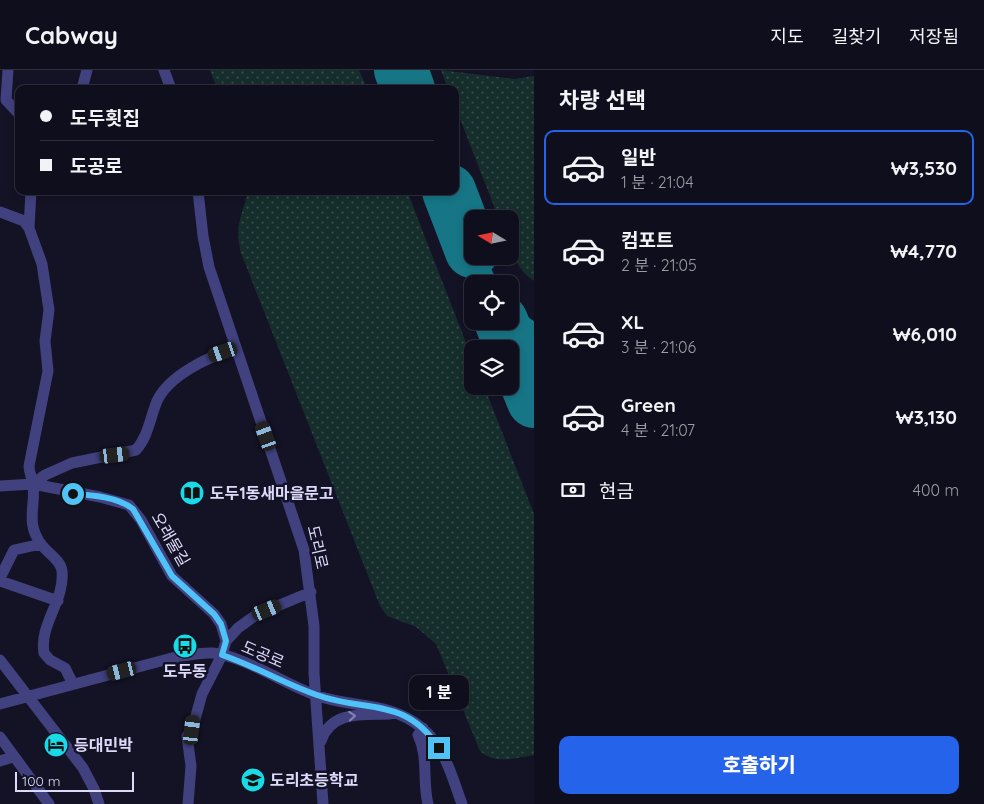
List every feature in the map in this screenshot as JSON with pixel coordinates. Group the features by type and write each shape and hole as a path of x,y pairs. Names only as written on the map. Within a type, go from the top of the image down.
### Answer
{"street":[{"path":"4,107 8,70"},
{"path":"83,85 87,70"},
{"path":"164,70 170,85"},
{"path":"29,228 31,195"},
{"name":"도리로","path":"198,195 202,236 209,268 304,550 311,592 323,804"},
{"path":"1,215 24,220 29,228 42,264 48,310 45,342 48,377 29,466 29,474 33,484 31,519 41,544 61,566 62,579 58,601 47,625 44,653 50,660 65,668 73,684"},
{"path":"0,486 33,484 45,475 72,463 136,450 143,440 158,400 166,388 199,362 235,348"},
{"name":"오래물길","path":"33,484 100,497 124,504 133,509 172,576 214,614 221,624 226,641"},
{"path":"0,578 14,550 41,544"},
{"path":"0,581 58,601"},
{"path":"188,804 191,766 187,736 192,730 202,694 222,655 226,641 238,628 256,615 311,592"},
{"name":"도공로","path":"0,704 179,657 206,653 222,655 334,701 388,709 400,713 423,728 434,740 443,755 462,804"},
{"path":"0,660 29,695 83,768 94,789 99,804"},
{"path":"320,745 326,727 341,718 400,713"},
{"path":"423,728 418,735 425,756 424,781 428,804"},
{"path":"0,738 49,804"},
{"path":"0,761 13,757"}],"green space":[{"path":"210,70 359,70 365,85 216,85"},
{"path":"441,70 515,79 534,76 534,281 526,275 519,265 519,210 495,210 459,116 459,85 447,85"},
{"path":"247,195 409,195 465,340 464,395 488,395 534,514 534,755 499,759 492,758 480,751 436,644 416,627 387,616 380,606 241,253 238,235"}],"taxiway":[{"path":"519,323 534,334"}],"runway":[{"path":"401,70 407,85"},
{"path":"451,195 464,230"},
{"path":"505,330 534,401"}],"place":[{"name":"도두1동새마을문고","path":"192,493"},
{"name":"도두동","path":"185,646"},
{"name":"등대민박","path":"56,745"},
{"name":"도리초등학교","path":"253,780"}],"route":[{"path":"73,494 92,495 124,504 137,513 172,576 214,614 221,624 226,641 222,655 334,701 394,710 423,728 439,748"}]}
